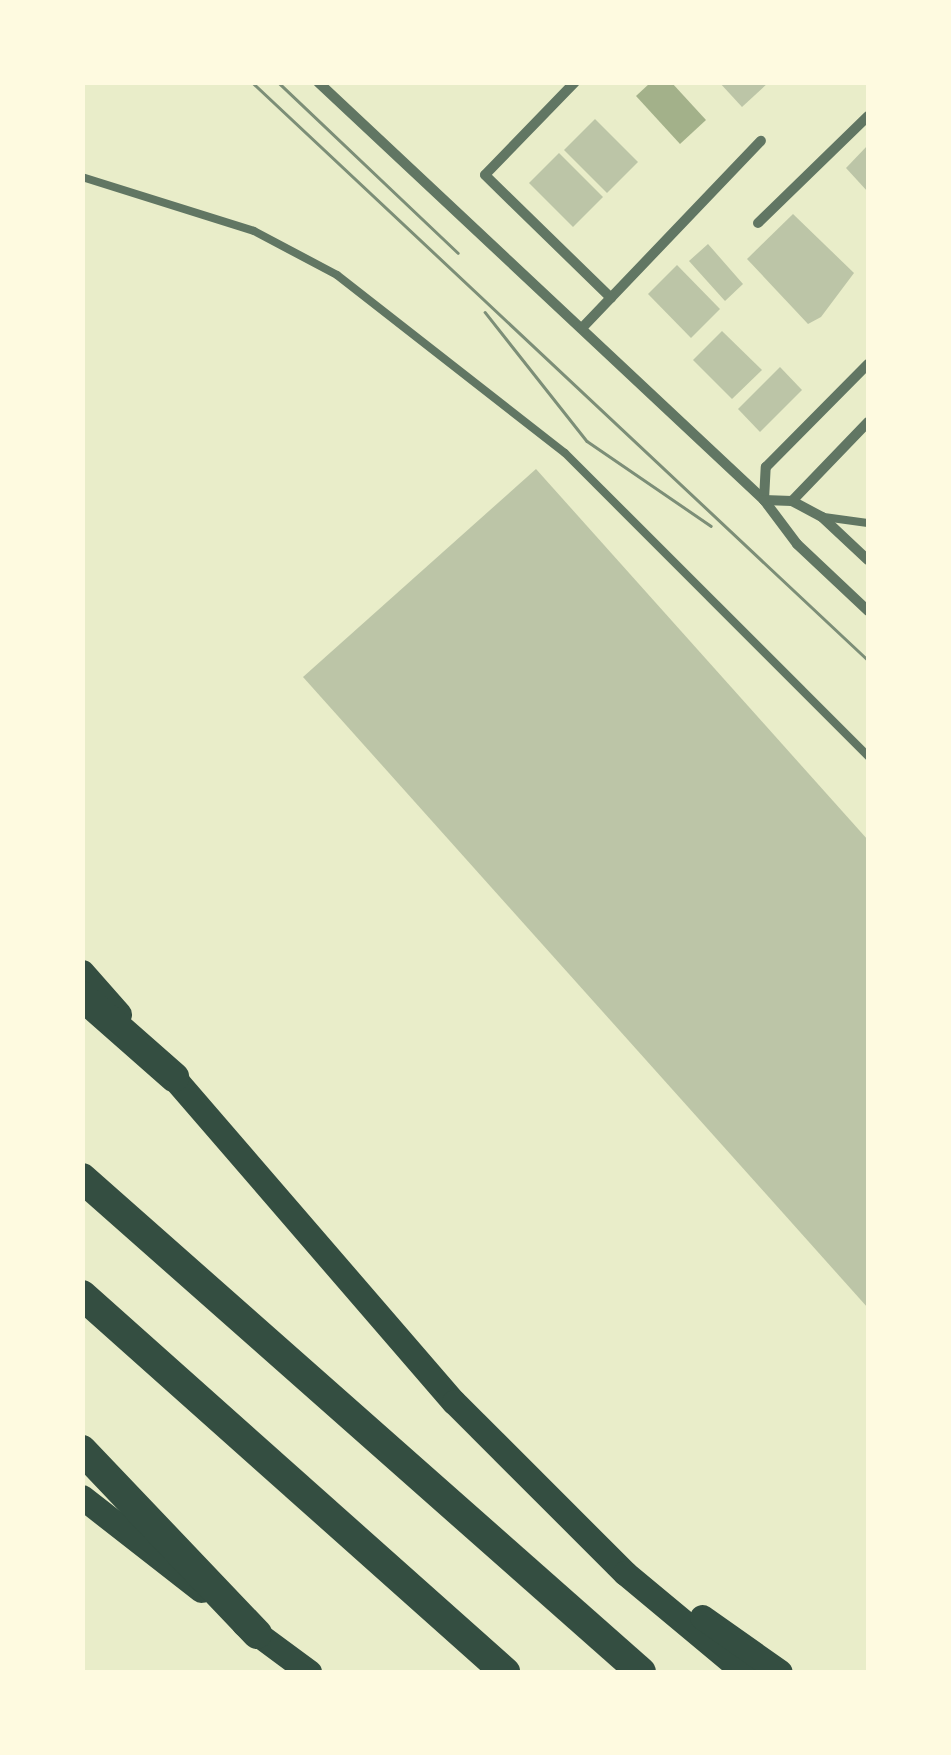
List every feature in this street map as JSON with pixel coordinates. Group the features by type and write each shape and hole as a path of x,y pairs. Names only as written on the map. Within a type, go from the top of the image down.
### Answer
{"highway":[{"path":"82,996 174,1077"},
{"path":"82,1178 641,1672"},
{"path":"82,1295 504,1672"},
{"path":"82,1450 257,1634"}],"main road":[{"path":"82,972 454,1402 625,1573 744,1672"},
{"path":"82,1498 309,1672"},
{"path":"555,1504 780,1672"}],"street":[{"path":"318,82 764,500 796,544 868,611"},
{"path":"575,82 485,176 611,298"},
{"path":"758,223 868,116"},
{"path":"582,328 761,140"},
{"path":"764,500 766,466 868,364"},
{"path":"792,500 868,422"},
{"path":"764,500 792,500 822,517 868,560"}],"lane":[{"path":"82,178 254,231 337,275 565,453 868,756"},
{"path":"822,517 868,524"}],"shaded area":[{"path":"650,83 672,83 706,120 680,144 636,96"}],"building":[{"path":"719,82 769,82 742,107"},
{"path":"595,119 638,162 607,193 564,150"},
{"path":"868,145 868,192 846,168"},
{"path":"559,153 603,197 573,227 529,183"},
{"path":"793,214 854,273 821,317 808,324 747,259"},
{"path":"708,244 743,284 725,301 689,261"},
{"path":"677,265 720,309 691,338 648,294"},
{"path":"722,331 762,370 732,399 693,360"},
{"path":"780,367 802,390 760,432 738,409"},
{"path":"536,469 868,840 868,1308 303,677"}],"tram line":[{"path":"252,82 868,660"},
{"path":"278,82 458,253"},
{"path":"485,312 587,441 711,526"}]}
